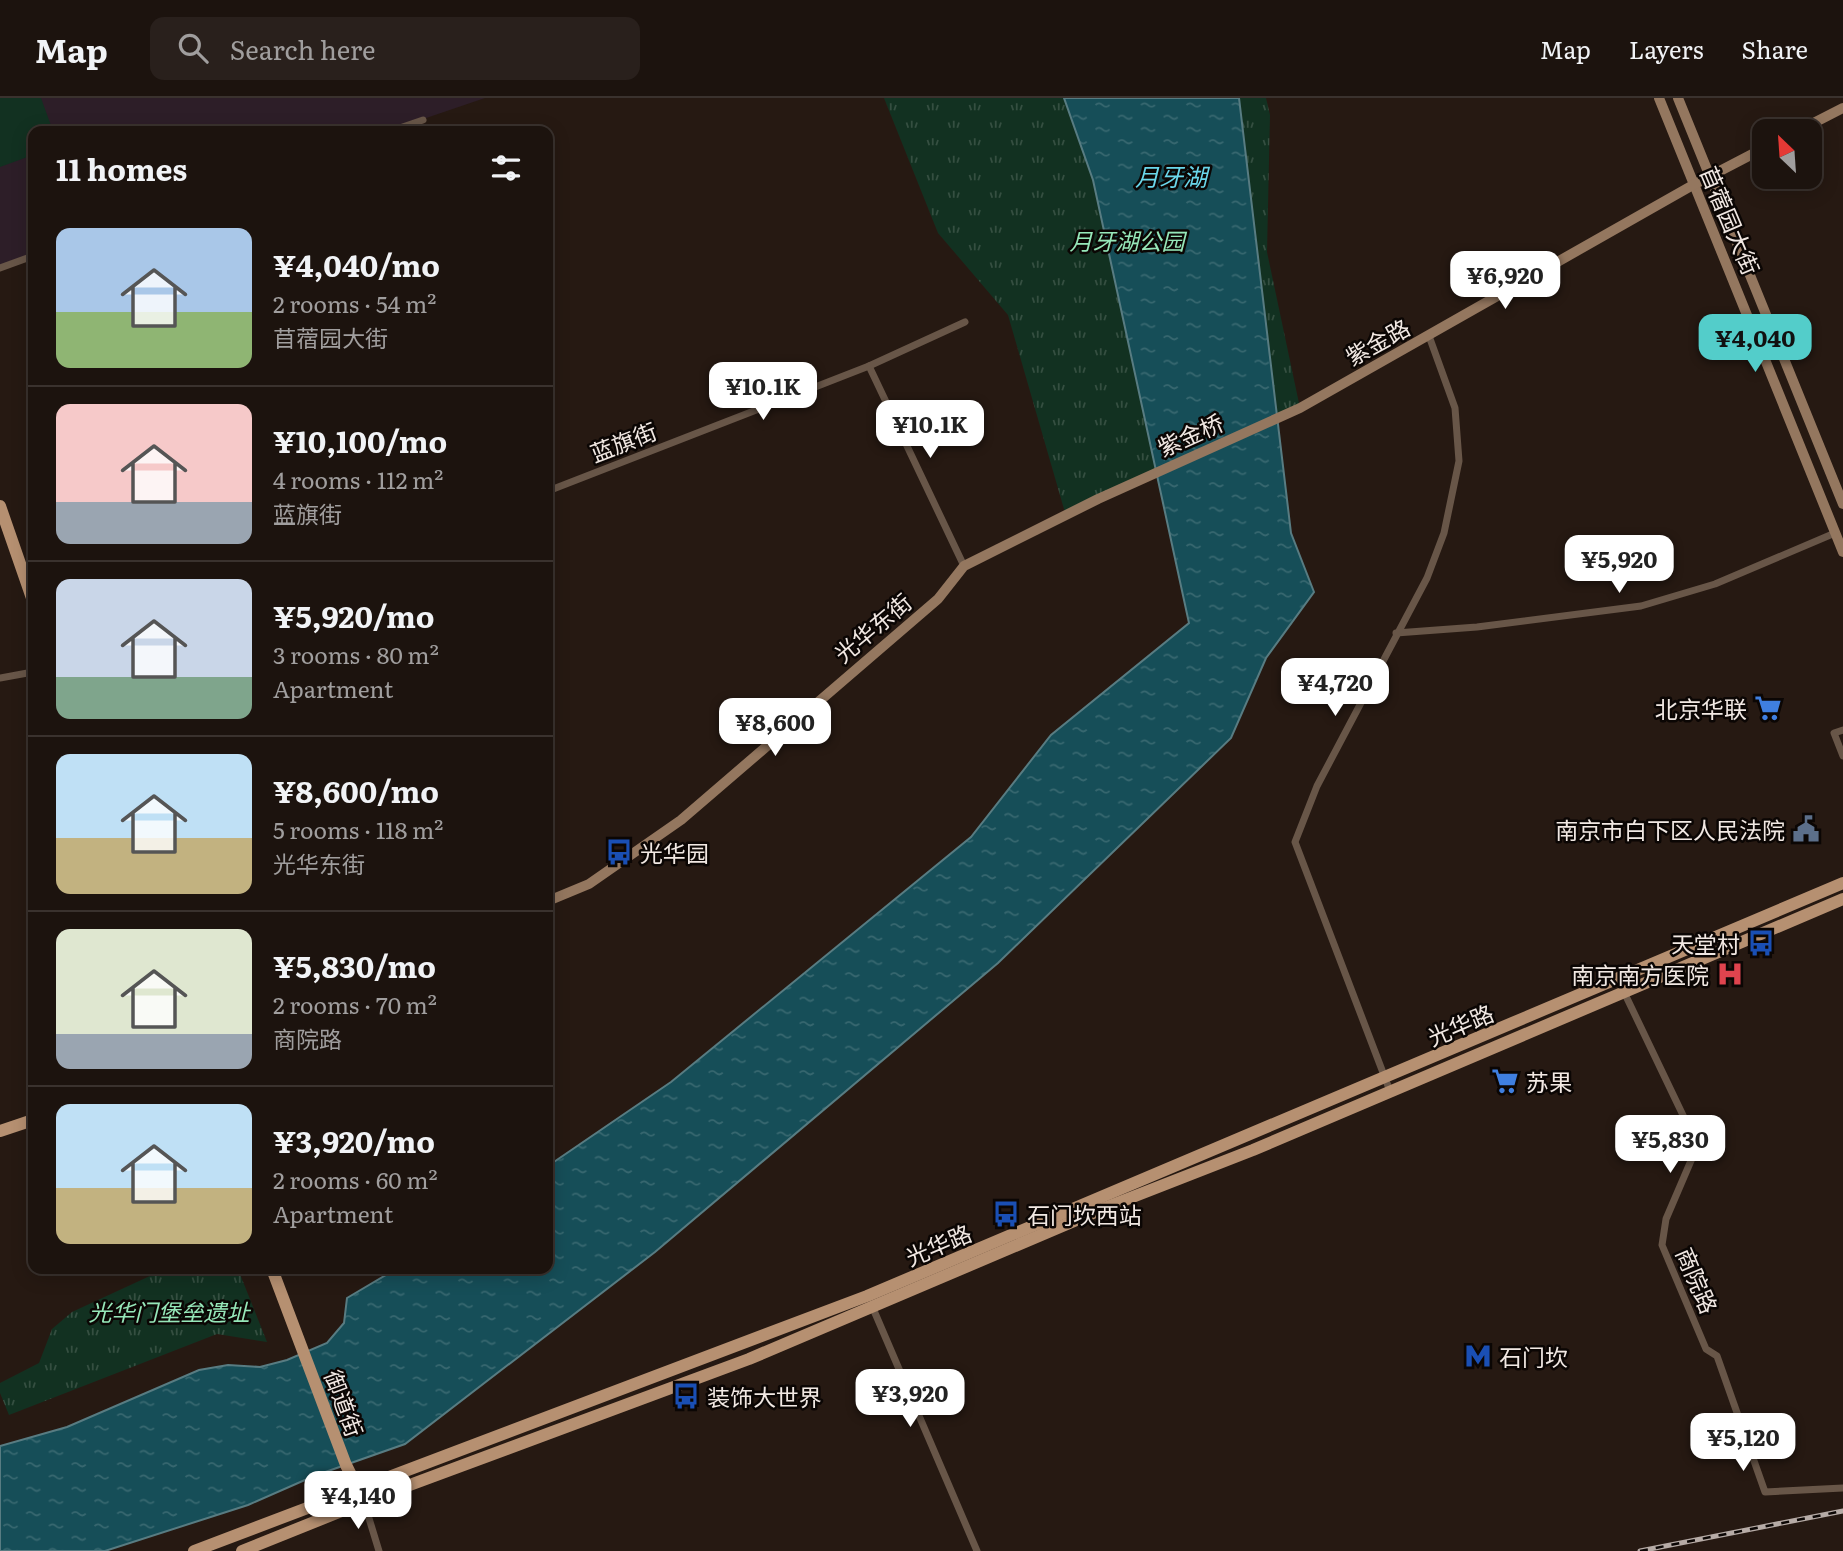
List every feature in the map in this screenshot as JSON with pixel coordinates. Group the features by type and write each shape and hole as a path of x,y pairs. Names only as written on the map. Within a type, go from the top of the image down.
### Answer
{"main road":[{"path":"0,506 28,587"},
{"name":"光华路","path":"242,1551 364,1502 748,1359 1071,1222 1253,1150 1388,1085 1843,883"},
{"name":"光华路","path":"194,1551 867,1296 1624,992 1843,899"},
{"path":"274,1274 364,1502"}],"street":[{"name":"苜蓿园大街","path":"1659,98 1843,552"},
{"name":"苜蓿园大街","path":"1678,98 1843,504"},
{"path":"1821,119 1843,108"},
{"path":"406,126 423,120"},
{"name":"紫金路","path":"1300,408 1693,185 1752,154"},
{"path":"0,268 28,258"},
{"name":"蓝旗街","path":"553,489 869,366 965,322"},
{"path":"1388,1085 1334,951 1295,842 1317,786 1427,578 1444,533 1459,461 1455,408 1429,336"},
{"path":"869,366 964,566"},
{"name":"紫金桥","path":"1098,499 1300,408"},
{"name":"光华东街","path":"553,899 589,884 681,820 938,599 964,566 1098,499"},
{"path":"1396,633 1477,628 1641,606 1715,584 1835,533"},
{"path":"0,678 28,673"},
{"path":"1843,730 1835,733 1843,756"},
{"name":"商院路","path":"1624,992 1691,1132 1693,1156 1666,1219 1662,1245 1706,1349 1717,1356 1765,1492 1843,1488"},
{"path":"0,1131 28,1122"},
{"path":"867,1296 977,1551"},
{"path":"364,1502 379,1551"}],"shaded area":[{"path":"0,98 485,98 403,126 28,126 28,255 0,265"}],"green space":[{"path":"0,98 41,98 51,126 28,126 28,157 0,167"},
{"name":"月牙湖公园","path":"884,98 1266,98 1270,115 1267,252 1300,408 1066,516 1008,315 938,233"},
{"name":"光华门堡垒遗址","path":"154,1274 240,1274 267,1342 217,1334 9,1415 0,1393 0,1383 39,1363 52,1329 72,1312"}],"water":[{"name":"月牙湖","path":"1064,98 1239,98 1291,533 1314,592 1266,658 1231,738 998,963 655,1252 405,1444 314,1476 248,1505 105,1551 0,1551 0,1446 67,1427 199,1370 228,1365 260,1367 287,1360 327,1343 344,1323 347,1298 388,1274 553,1274 553,1163 671,1082 971,837 1051,735 1189,623 1093,180"}],"railway":[{"path":"1640,1551 1843,1511"}],"place":[{"name":"北京华联","path":"1768,708"},
{"name":"南京市白下区人民法院","path":"1806,829"},
{"name":"光华园","path":"619,852"},
{"name":"天堂村","path":"1761,943"},
{"name":"南京南方医院","path":"1730,974"},
{"name":"苏果","path":"1505,1081"},
{"name":"石门坎西站","path":"1006,1214"},
{"name":"石门坎","path":"1478,1356"},
{"name":"装饰大世界","path":"686,1396"}]}
